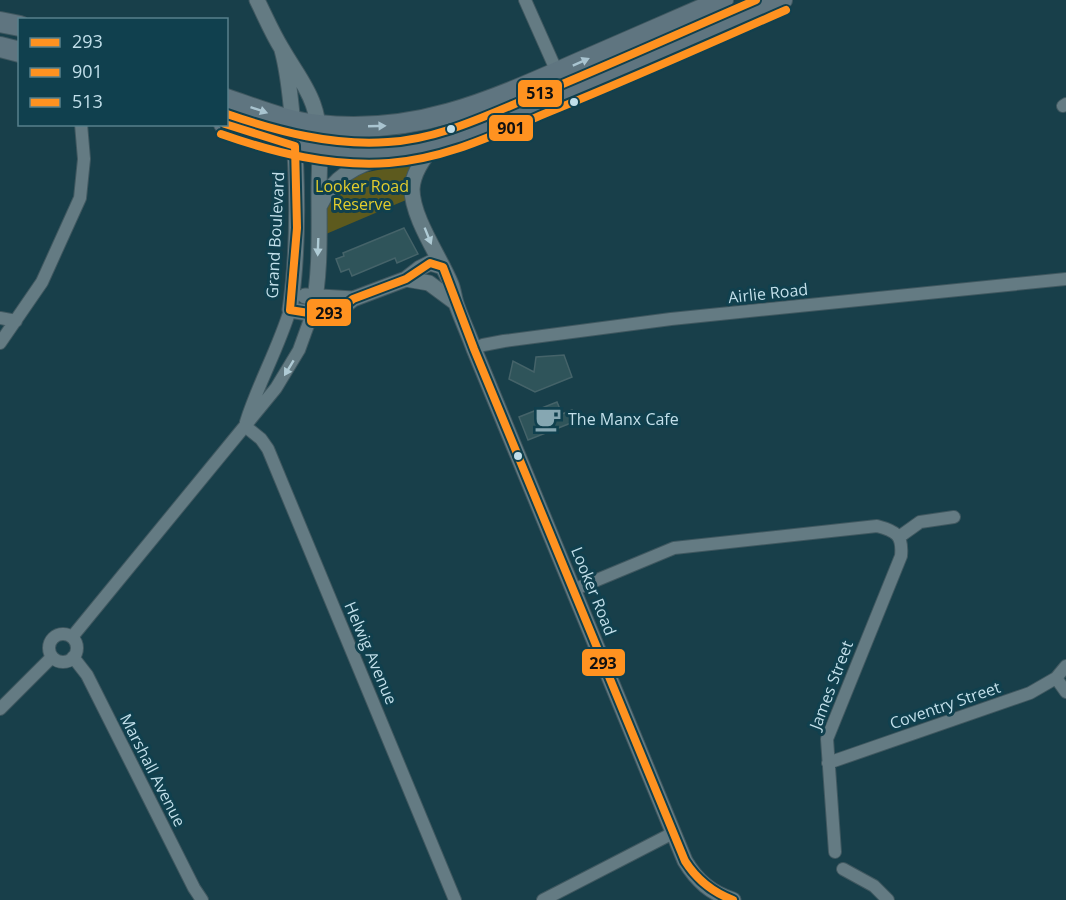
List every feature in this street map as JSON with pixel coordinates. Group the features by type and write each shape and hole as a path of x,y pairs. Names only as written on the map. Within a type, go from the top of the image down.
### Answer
{"main road":[{"path":"228,100 292,121 318,125 388,126 420,122 465,110 723,0"},
{"path":"228,125 274,141 319,149 366,153 411,150 435,145 568,93 770,2"},
{"path":"0,21 18,26"},
{"path":"0,46 18,51"}],"street":[{"path":"257,0 282,50 311,97 318,125 319,207 315,296 312,314"},
{"path":"525,0 557,72"},
{"name":"Grand Boulevard","path":"245,426 261,380 285,327 291,303 297,187 289,78 282,50"},
{"path":"0,343 42,282 80,198 84,159 81,126"},
{"name":"Looker Road","path":"435,145 420,164 415,176 412,189 417,210 454,293 474,349 673,833 694,876 709,890 733,900"},
{"path":"319,207 331,186 348,171 381,158 411,150"},
{"path":"291,303 312,314 321,315 339,310 353,299 406,279 430,263 443,267"},
{"path":"406,279 429,283 456,303"},
{"name":"Airlie Road","path":"474,349 504,341 671,319 1066,279"},
{"path":"291,303 315,296 353,299"},
{"name":"Grand Boulevard","path":"0,709 52,657 49,649 53,638 61,633 72,637 264,403 289,367 309,327 312,314"},
{"path":"0,318 16,321"},
{"name":"Helwig Avenue","path":"245,426 261,439 268,449 455,900"},
{"path":"573,590 674,548 877,526 891,530 899,537 920,522 954,517"},
{"name":"James Street","path":"835,852 827,739 901,556 902,546 899,537"},
{"path":"52,657 63,662 73,657 77,647 72,637"},
{"name":"Marshall Avenue","path":"73,657 87,675 202,900"},
{"name":"Coventry Street","path":"828,763 1030,693 1056,678 1066,666"},
{"path":"1056,678 1066,692"},
{"path":"543,900 673,833"},
{"path":"843,869 874,885 888,900"}],"green space":[{"name":"Looker Road Reserve","path":"411,165 406,178 406,200 326,234 327,205 333,193 341,185 362,174"}],"building":[{"path":"404,228 418,254 397,263 395,258 352,276 349,269 341,272 336,259 344,256 343,253"},
{"path":"564,355 572,377 535,392 509,379 513,361 534,372 536,357"},
{"name":"The Manx Cafe","path":"557,402 562,414 572,410 576,421 528,440 519,417"}],"transit line":[{"name":"513","path":"228,114 266,127 327,140 367,143 426,136 499,111 756,0"},
{"name":"901","path":"221,134 283,153 325,161 367,164 430,157 507,130 786,10"},
{"name":"293","path":"228,125 295,146 297,228 290,310 321,315 339,310 353,299 406,279 430,263 443,267 474,349 685,861 706,885 733,900"}],"place":[{"name":"The Manx Cafe","path":"548,419"}]}
